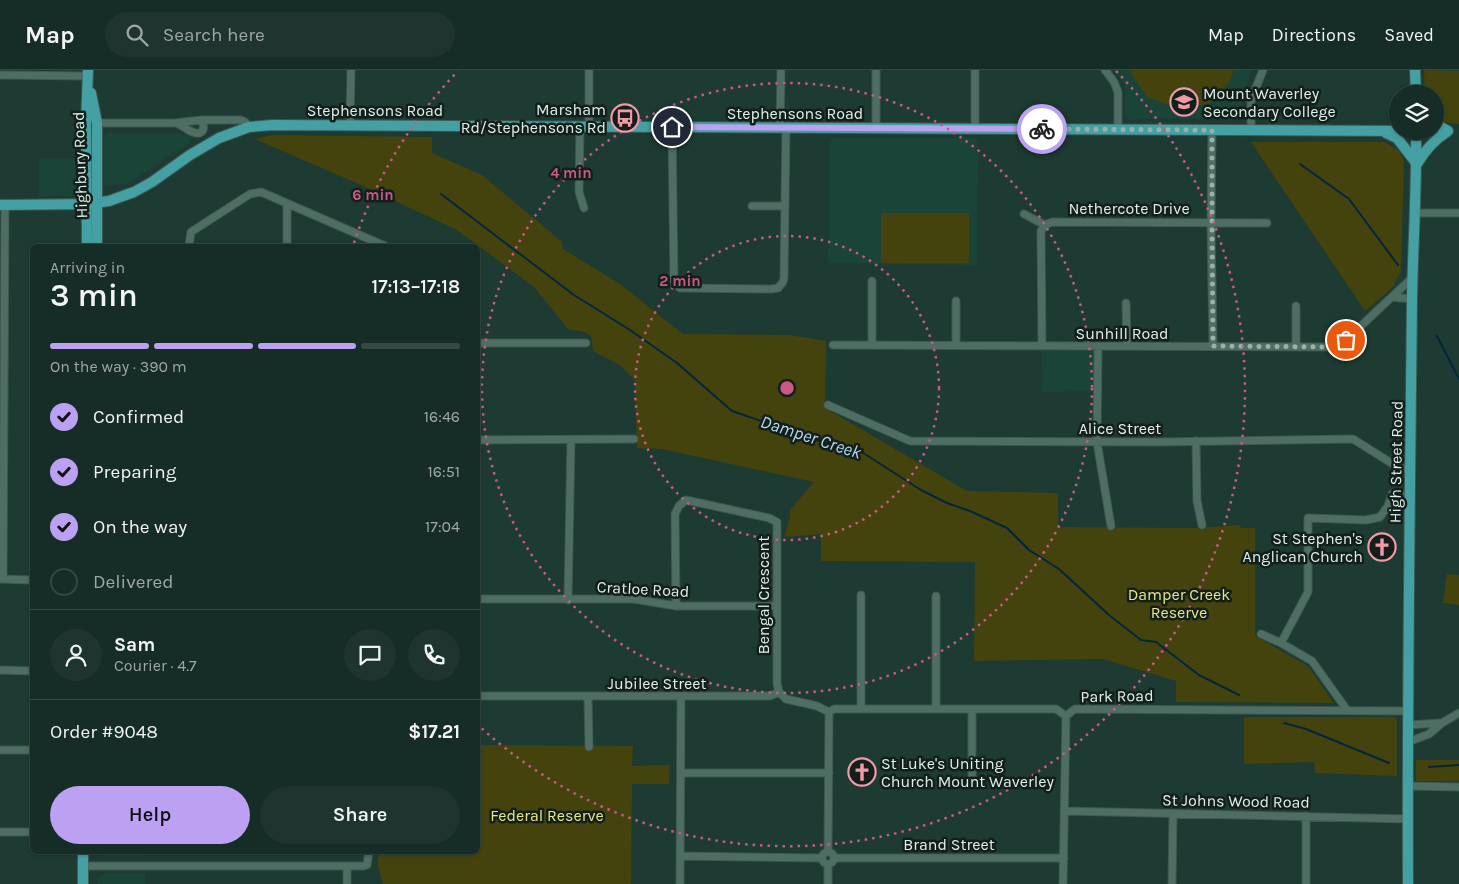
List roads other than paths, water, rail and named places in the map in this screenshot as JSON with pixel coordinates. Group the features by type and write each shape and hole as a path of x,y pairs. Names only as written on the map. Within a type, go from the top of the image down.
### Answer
{"main road":[{"path":"1416,70 1416,85"},
{"name":"Highbury Road","path":"88,77 91,123 92,204 97,244"},
{"name":"Stephensons Road","path":"2,205 92,204 109,201 134,192 152,182 190,155 219,138 249,127 273,125 1389,132"},
{"path":"1444,129 1448,131"},
{"path":"1384,132 1389,130"},
{"path":"1444,131 1459,131"},
{"path":"1384,132 1397,138 1416,164 1431,144 1448,131"},
{"name":"High Street Road","path":"1408,884 1412,299 1416,140"},
{"name":"Highbury Road","path":"87,244 92,204"},
{"path":"83,884 84,854"}],"street":[{"path":"350,125 351,70"},
{"path":"584,208 579,192 589,70"},
{"path":"672,127 674,281 680,288 778,288 784,278 785,206 780,70"},
{"path":"876,70 876,128"},
{"path":"975,70 975,129"},
{"path":"1105,70 1114,82 1118,92 1118,130"},
{"path":"1251,131 1251,100 1264,70"},
{"path":"0,76 88,77"},
{"path":"91,123 175,123 201,120 241,120 249,127"},
{"path":"175,123 196,134 203,132 201,120"},
{"path":"1212,130 1213,346"},
{"path":"189,244 191,232 250,194 260,192 380,244"},
{"path":"2,205 1,579 30,580"},
{"path":"287,205 287,244"},
{"path":"752,206 785,206"},
{"path":"1414,212 1459,213"},
{"path":"1024,214 1045,225 1041,231 1042,346"},
{"name":"Nethercote Drive","path":"1045,225 1052,222 1267,223"},
{"name":"Sunhill Road","path":"833,345 1331,347 1346,340 1413,278"},
{"path":"872,282 872,345"},
{"path":"1392,297 1412,299"},
{"path":"956,301 956,345"},
{"path":"1126,303 1127,346"},
{"path":"1296,306 1296,347"},
{"path":"480,343 586,343"},
{"path":"1098,346 1097,442 1111,526"},
{"name":"Alice Street","path":"828,405 910,441 1158,442 1353,440 1396,466 1411,471"},
{"path":"480,440 634,439"},
{"path":"568,600 572,440"},
{"path":"1196,441 1197,501 1202,525"},
{"path":"1281,643 1308,592 1308,518 1366,520 1380,517 1388,506 1392,494 1401,493"},
{"name":"Bengal Crescent","path":"676,606 675,514 679,506 686,500 769,518 777,522 776,606 777,683 779,692"},
{"path":"861,595 861,709"},
{"path":"936,596 936,709"},
{"name":"Cratloe Road","path":"480,600 634,600 676,606 776,606"},
{"path":"1261,634 1312,661 1347,710"},
{"path":"0,670 30,670"},
{"path":"779,692 786,699 817,706 829,712 828,852"},
{"name":"Jubilee Street","path":"480,696 770,696 779,692"},
{"path":"588,696 589,747"},
{"path":"680,884 681,696"},
{"name":"Park Road","path":"829,712 834,709 1056,709 1066,716 1075,709 1408,710"},
{"path":"972,710 972,779"},
{"path":"1408,742 1429,734 1442,723 1459,713"},
{"path":"1063,884 1066,716"},
{"path":"1451,719 1459,718"},
{"path":"1408,725 1442,723"},
{"path":"0,750 30,750"},
{"path":"681,773 828,773"},
{"path":"1408,786 1459,786"},
{"name":"St Johns Wood Road","path":"1065,811 1408,819"},
{"path":"1172,884 1174,814"},
{"path":"1306,816 1306,884"},
{"path":"0,832 30,832"},
{"path":"822,858 828,852"},
{"path":"828,852 833,854 834,858 833,862 828,864"},
{"path":"83,866 347,867 367,865 369,854"},
{"path":"681,856 822,858"},
{"path":"822,858 824,863 828,864"},
{"name":"Brand Street","path":"834,858 1064,858"},
{"path":"828,864 828,884"},
{"path":"347,867 347,884"}],"waterway":[{"path":"1300,164 1349,199 1398,265"},
{"name":"Damper Creek","path":"441,194 574,295 630,330 677,363 732,411 822,442 857,449 921,490 1007,528 1029,550 1059,569 1109,615 1141,640 1156,642 1199,675 1239,695"},
{"path":"1437,336 1459,379"},
{"name":"Damper Creek","path":"1284,723 1306,729 1389,763"},
{"name":"Damper Creek","path":"1429,767 1459,765"}],"place":[{"name":"Mount Waverley Secondary College","path":"1184,102"},
{"name":"Marsham Rd/Stephensons Rd","path":"625,118"},
{"name":"St Stephen's Anglican Church","path":"1382,547"},
{"name":"St Luke's Uniting Church Mount Waverley","path":"862,772"}],"park label":[{"name":"Damper Creek Reserve","path":"1179,603"},
{"name":"Federal Reserve","path":"547,815"}]}
